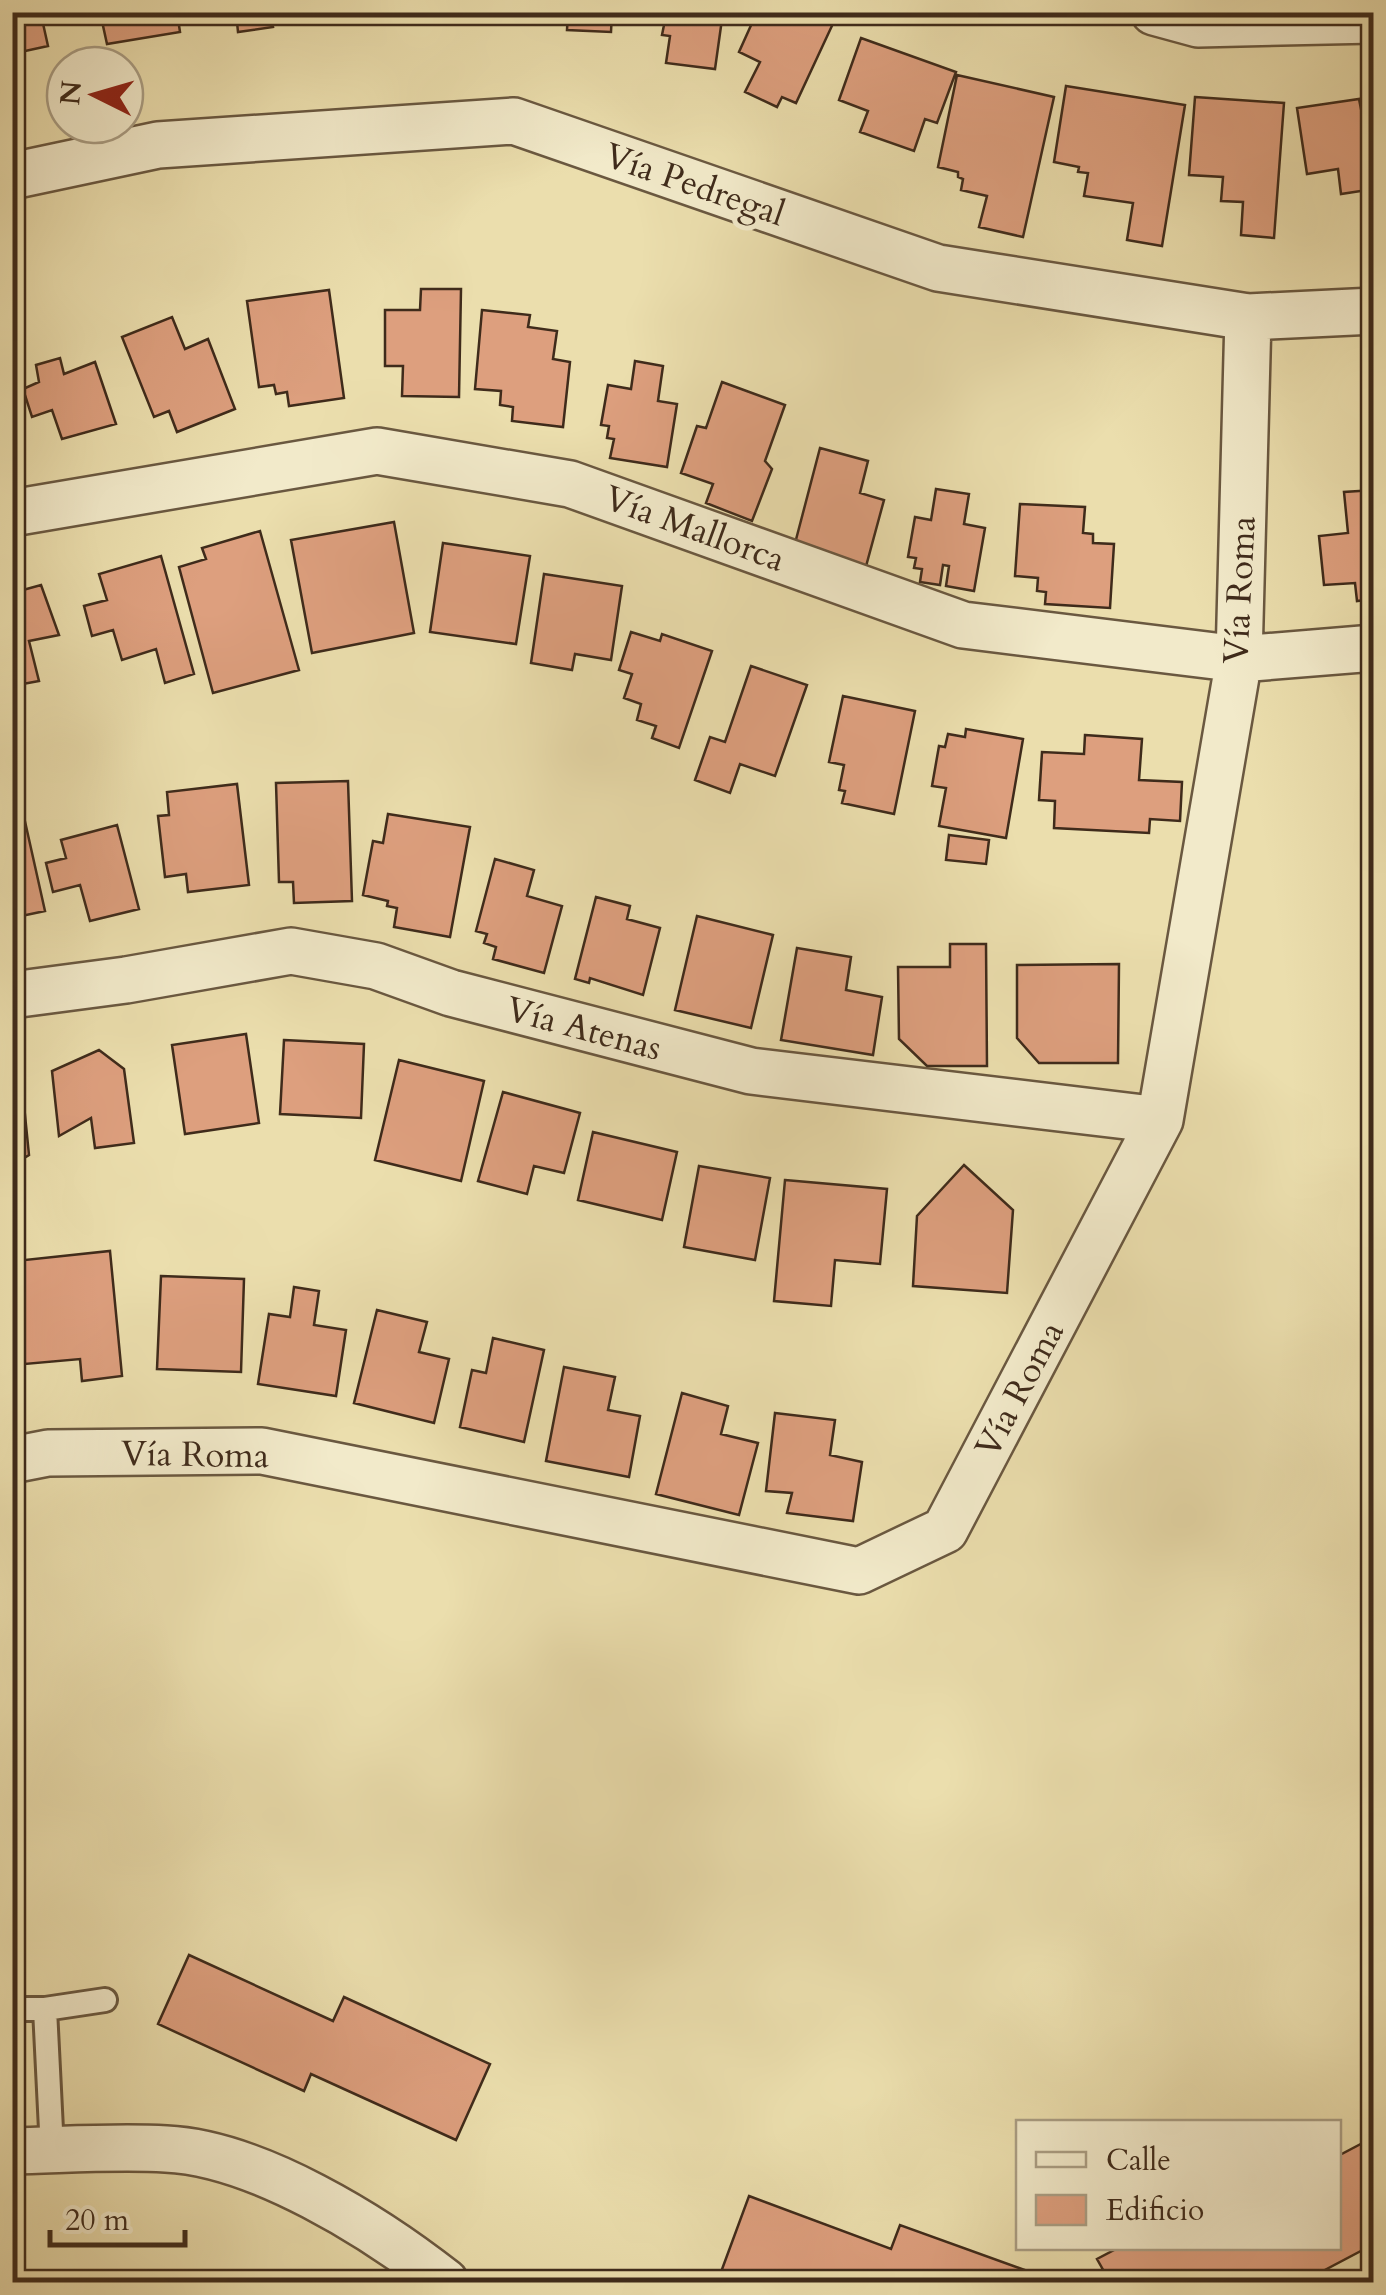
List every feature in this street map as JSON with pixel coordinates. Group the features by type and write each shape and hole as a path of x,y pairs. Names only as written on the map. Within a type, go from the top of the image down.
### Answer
{"street":[{"path":"1154,12 1198,24 1374,20"},
{"name":"Vía Pedregal","path":"12,176 158,144 514,122 938,268 1248,317 1374,312"},
{"name":"Vía Roma","path":"12,1460 48,1453 262,1451 859,1570 945,1530 1160,1120 1239,659 1248,317"},
{"name":"Vía Mallorca","path":"12,513 376,451 570,484 963,625 1239,659 1374,648"},
{"name":"Vía Atenas","path":"12,995 291,951 376,966 451,993 751,1071 1160,1120"},
{"path":"32,2151 169,2148 235,2164 326,2202 445,2282"}],"lane":[{"path":"12,2010 105,2000"},
{"path":"32,2151 45,2008"}],"building":[{"path":"12,12 68,13 42,19 48,45 16,53"},
{"path":"100,12 177,12 180,32 107,44"},
{"path":"236,12 270,12 273,27 238,32"},
{"path":"568,12 612,12 611,32 567,30"},
{"path":"646,12 723,12 715,69 666,63 670,36 662,35 664,25 645,22"},
{"path":"757,12 837,15 796,103 782,97 777,107 745,92 760,62 739,52"},
{"path":"861,38 956,72 937,123 925,119 914,151 860,132 868,111 839,100"},
{"path":"957,75 1054,97 1023,237 979,227 987,196 961,190 963,179 958,172 938,167"},
{"path":"1066,86 1185,105 1162,246 1127,240 1133,203 1084,196 1088,173 1054,162"},
{"path":"1195,97 1284,103 1274,238 1241,235 1243,202 1221,201 1223,177 1189,175"},
{"path":"1359,99 1362,114 1370,114 1374,124 1374,189 1341,194 1338,169 1307,174 1297,108"},
{"path":"421,289 461,289 459,397 402,396 403,366 385,366 385,310 420,310"},
{"path":"329,290 344,398 289,406 287,392 276,394 274,385 259,387 247,301"},
{"path":"482,310 530,315 528,327 557,331 553,359 570,362 563,427 512,421 513,407 500,405 501,391 475,389"},
{"path":"172,317 185,349 208,339 235,409 177,432 169,411 154,417 122,337"},
{"path":"60,358 64,374 95,362 116,424 62,439 52,410 32,417 23,389 39,382 36,365"},
{"path":"635,361 663,366 658,401 677,404 667,467 610,458 614,439 607,438 609,426 601,425 608,385 631,389"},
{"path":"722,382 785,405 765,461 772,469 752,521 706,503 713,484 681,473 697,426 706,428"},
{"path":"820,448 868,461 860,493 884,500 865,570 793,551"},
{"path":"936,489 969,494 964,524 985,528 974,591 946,586 949,566 943,565 940,585 920,582 922,569 914,568 916,558 908,557 915,517 931,520"},
{"path":"1374,490 1374,599 1357,601 1355,583 1324,585 1319,536 1348,533 1344,492"},
{"path":"1020,504 1085,507 1083,533 1093,534 1093,543 1114,544 1110,608 1045,604 1046,592 1037,591 1038,578 1015,576"},
{"path":"394,522 414,633 312,653 291,540"},
{"path":"260,531 299,670 213,693 179,567 206,559 202,548"},
{"path":"443,543 530,556 516,644 430,632"},
{"path":"161,556 194,674 165,683 156,649 122,660 113,630 92,636 84,606 107,600 99,574"},
{"path":"544,574 622,586 611,660 575,654 572,670 531,663"},
{"path":"41,585 59,635 29,641 39,681 12,686 12,593"},
{"path":"631,632 660,641 662,634 712,651 679,748 652,738 656,726 637,720 641,704 624,698 632,674 619,670"},
{"path":"751,666 807,685 775,776 740,764 730,793 695,780 710,737 725,742"},
{"path":"843,696 915,711 894,814 842,803 845,791 839,790 844,765 829,762"},
{"path":"966,729 1023,739 1006,838 939,826 946,788 932,786 939,746 945,747 948,734 965,737"},
{"path":"1085,735 1142,739 1139,780 1182,782 1180,821 1150,819 1149,833 1054,828 1055,801 1039,800 1042,752 1084,754"},
{"path":"348,781 352,901 294,903 293,882 279,882 276,783"},
{"path":"237,784 249,885 188,892 186,874 165,877 158,816 169,815 167,792"},
{"path":"388,814 470,827 450,937 394,927 397,908 387,906 388,901 363,895 373,841 383,843"},
{"path":"24,817 45,911 12,918 12,820"},
{"path":"117,825 139,909 90,921 80,885 53,892 46,863 66,858 61,840"},
{"path":"949,835 989,840 986,864 946,860"},
{"path":"495,859 534,870 527,896 562,906 544,973 493,959 496,947 484,943 487,934 476,931"},
{"path":"596,897 630,906 627,919 660,928 643,995 590,978 589,983 575,979"},
{"path":"697,916 773,935 751,1028 675,1010"},
{"path":"950,944 986,944 987,1066 927,1066 899,1039 898,967 950,967"},
{"path":"797,948 851,957 846,990 882,997 873,1055 781,1040"},
{"path":"1119,964 1118,1063 1039,1063 1017,1038 1017,965"},
{"path":"246,1034 259,1123 185,1134 172,1045"},
{"path":"284,1040 364,1044 361,1118 280,1114"},
{"path":"99,1050 124,1069 134,1143 95,1148 91,1118 59,1136 52,1071"},
{"path":"399,1060 484,1081 461,1181 375,1160"},
{"path":"22,1085 29,1155 12,1165 12,1091"},
{"path":"503,1092 580,1113 564,1173 534,1166 527,1194 478,1181"},
{"path":"593,1132 677,1152 662,1220 578,1200"},
{"path":"964,1165 1013,1210 1007,1293 913,1286 917,1216"},
{"path":"699,1166 770,1178 755,1260 684,1247"},
{"path":"785,1180 887,1189 880,1264 835,1260 831,1306 774,1301"},
{"path":"110,1251 122,1376 82,1381 80,1359 25,1364 15,1261"},
{"path":"161,1276 244,1279 241,1372 157,1369"},
{"path":"294,1287 319,1291 314,1325 346,1330 336,1396 258,1384 269,1314 290,1317"},
{"path":"377,1310 427,1322 419,1352 449,1359 434,1423 354,1403"},
{"path":"493,1338 544,1350 524,1442 460,1427 472,1370 486,1373"},
{"path":"564,1367 615,1377 608,1410 640,1416 629,1477 546,1461"},
{"path":"682,1393 728,1406 721,1434 758,1443 739,1515 656,1494"},
{"path":"775,1413 835,1420 830,1455 862,1462 853,1521 787,1513 792,1493 766,1491"},
{"path":"189,1955 333,2021 344,1997 490,2064 456,2140 311,2074 304,2091 158,2024"},
{"path":"1374,2137 1374,2244 1302,2282 1110,2282 1097,2259 1114,2250 1341,2250 1341,2154"},
{"path":"749,2196 891,2249 900,2225 1058,2282 750,2282 721,2272"}]}
